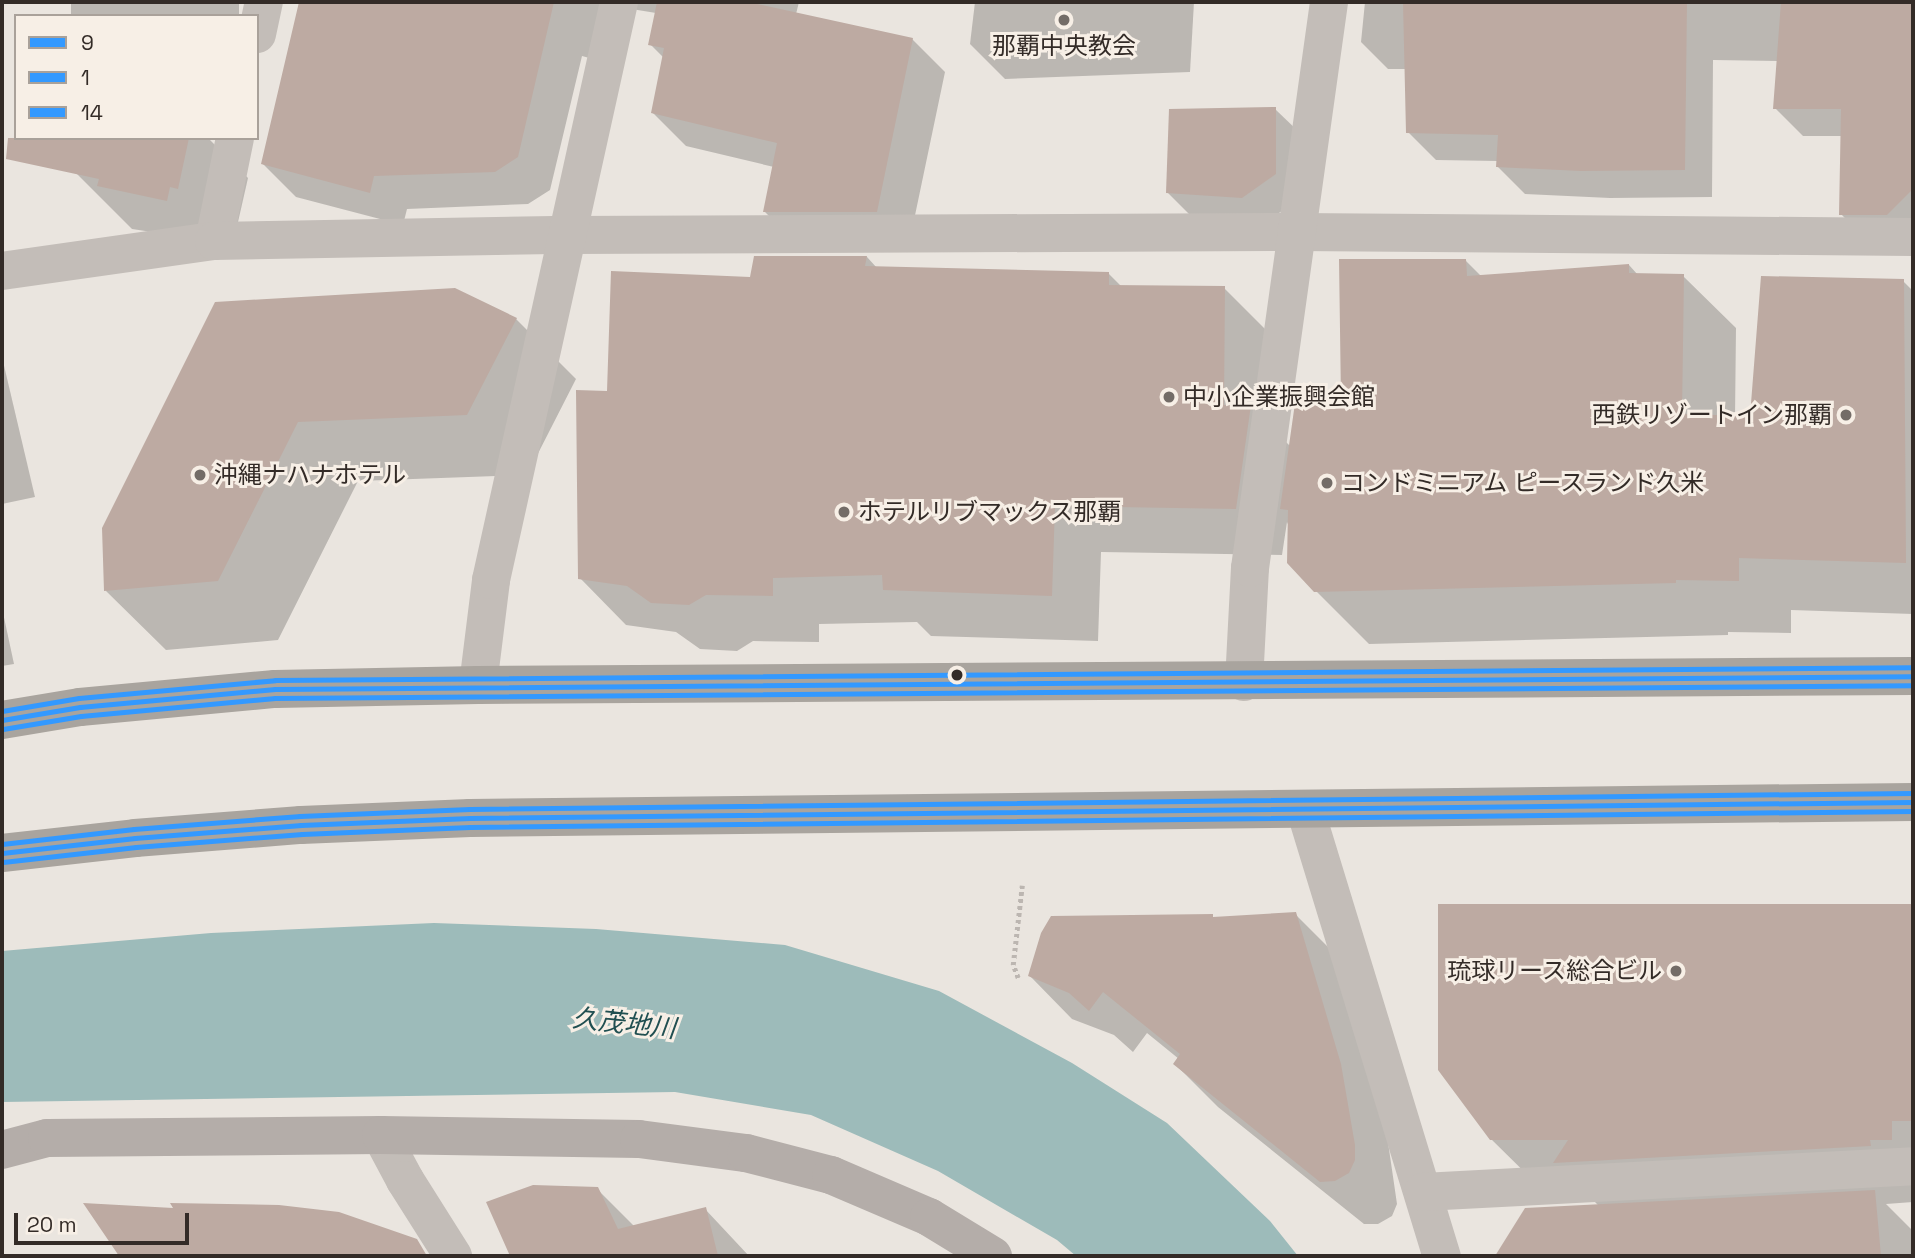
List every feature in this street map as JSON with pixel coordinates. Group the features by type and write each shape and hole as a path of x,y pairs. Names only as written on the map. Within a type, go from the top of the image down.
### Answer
{"highway":[{"path":"2,720 80,707 275,689 478,685 1913,676"},
{"path":"2,853 135,838 301,825 470,818 1913,802"}],"street":[{"path":"259,25 264,2"},
{"path":"478,685 491,580 619,2"},
{"path":"1244,682 1250,568 1329,2"},
{"path":"214,241 235,140"},
{"path":"2,271 214,241 569,235 1296,232 1913,237"},
{"path":"1305,809 1442,1256"},
{"path":"381,1135 405,1180 453,1256"},
{"path":"2,1150 47,1138 381,1135 639,1139 746,1153 831,1175 929,1217 993,1256"},
{"path":"1423,1192 1913,1166"}],"path":[{"path":"1018,978 1013,965 1022,886"}],"water":[{"name":"久茂地川","path":"434,923 596,929 785,945 939,991 1072,1063 1167,1123 1270,1221 1298,1256 1076,1256 1057,1240 938,1171 811,1115 675,1092 2,1102 2,951 211,933"}],"building":[{"path":"299,2 554,2 518,157 495,172 374,176 370,193 261,164"},
{"path":"657,2 748,2 913,38 877,212 763,212 777,143 651,113 664,48 648,45"},
{"path":"1403,2 1687,2 1685,170 1581,171 1496,167 1498,135 1406,133"},
{"path":"1781,2 1913,2 1913,189 1887,215 1839,215 1841,109 1773,109"},
{"path":"1276,107 1276,174 1242,198 1166,193 1169,109"},
{"path":"8,138 189,140 178,189 170,187 167,201 97,186 99,179 6,159"},
{"path":"754,256 867,256 865,266 1109,272 1109,285 1225,286 1224,405 1251,405 1236,509 1055,506 1052,596 883,590 882,575 773,578 773,596 706,595 689,605 651,603 627,586 578,579 576,390 607,391 611,271 750,277"},
{"path":"1339,259 1466,259 1467,276 1629,264 1629,273 1684,274 1682,414 1750,416 1761,276 1904,279 1906,563 1739,558 1739,581 1676,580 1676,583 1314,592 1287,563 1288,510 1280,509 1295,403 1341,401"},
{"name":"沖縄ナハナホテル","path":"455,288 517,318 467,415 298,422 218,581 104,591 102,528 215,302"},
{"name":"琉球リース総合ビル","path":"1438,904 1913,904 1913,1121 1892,1121 1892,1140 1870,1140 1871,1146 1553,1163 1568,1140 1490,1140 1438,1070"},
{"path":"1296,912 1341,1064 1355,1145 1355,1160 1349,1173 1335,1181 1320,1182 1173,1064 1180,1054 1103,992 1089,1011 1069,993 1028,976 1041,933 1051,916 1213,914 1213,917"},
{"path":"533,1185 598,1187 618,1229 706,1207 718,1256 510,1256 486,1202"},
{"path":"1875,1190 1881,1256 1495,1256 1525,1208"},
{"path":"83,1203 173,1208 170,1203 279,1205 339,1212 417,1239 427,1256 119,1256"}],"transit line":[{"name":"14","path":"2,711 79,698 275,680 1913,667"},
{"name":"9","path":"2,720 80,707 275,689 1913,676"},
{"name":"1","path":"3,729 81,716 275,698 1913,685"},
{"name":"14","path":"2,844 134,829 300,816 470,809 1913,793"},
{"name":"9","path":"2,853 135,838 301,825 470,818 1913,802"},
{"name":"1","path":"3,862 136,847 302,834 470,827 1913,811"}],"place":[{"name":"那覇中央教会","path":"1064,20"},
{"name":"中小企業振興会館","path":"1169,397"},
{"name":"西鉄リゾートイン那覇","path":"1846,415"},
{"name":"沖縄ナハナホテル","path":"200,475"},
{"name":"コンドミニアム ピースランド久米","path":"1327,483"},
{"name":"ホテルリブマックス那覇","path":"844,512"},
{"name":"琉球リース総合ビル","path":"1676,971"}]}
